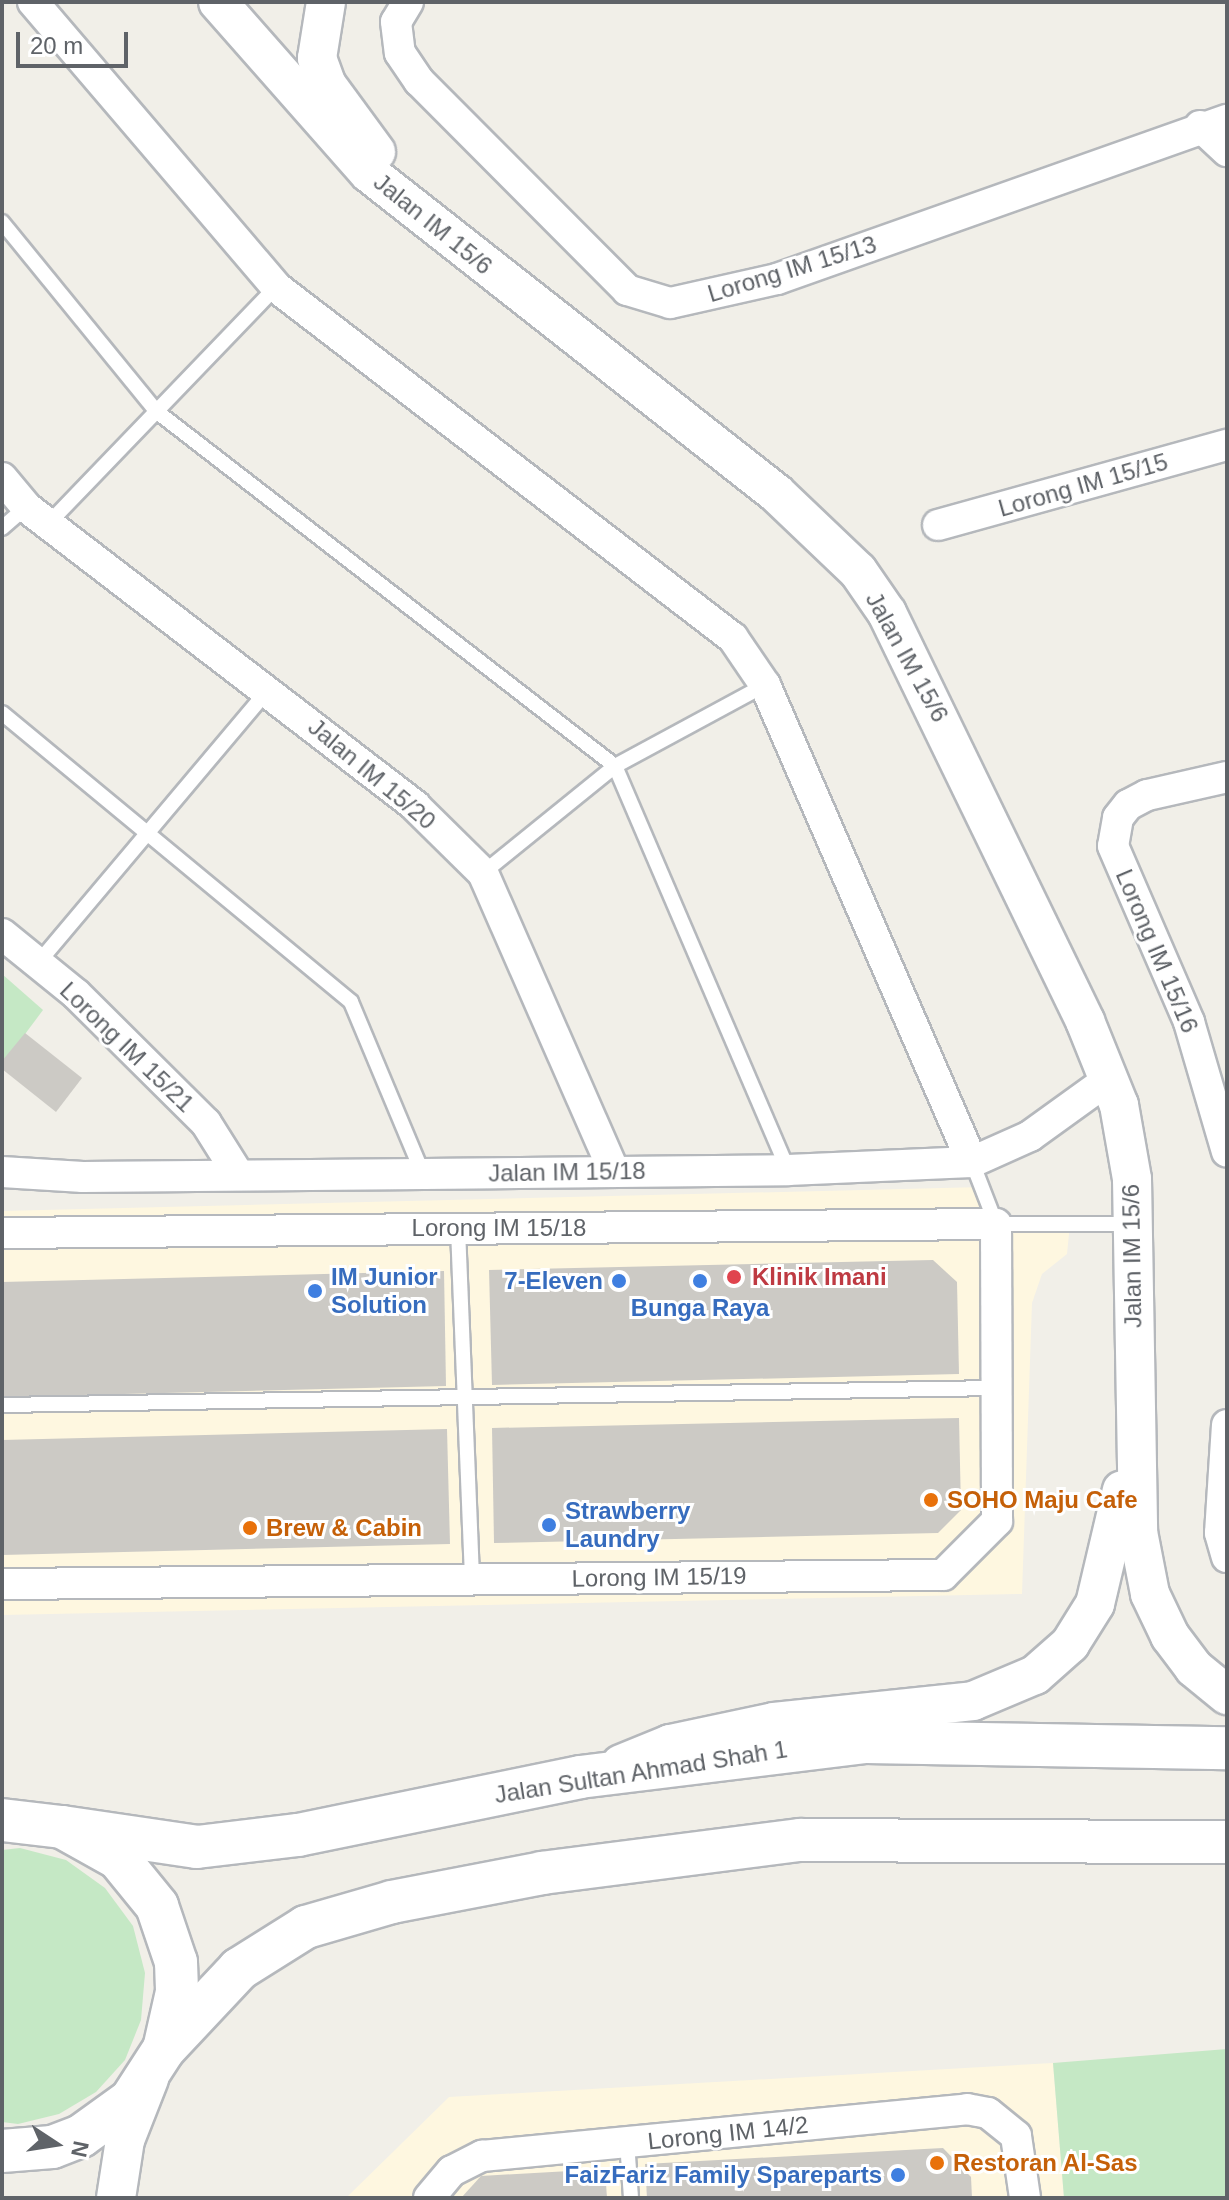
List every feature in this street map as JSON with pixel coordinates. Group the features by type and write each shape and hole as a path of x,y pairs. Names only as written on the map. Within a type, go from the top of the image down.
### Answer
{"main road":[{"name":"Jalan Sultan Ahmad Shah 1","path":"24,1817 197,1847 298,1835 580,1777 866,1742 1227,1748"},
{"path":"24,1817 118,1858 157,1906 176,1962 177,1992 157,2063"},
{"path":"2,2151 52,2147 108,2121 239,1969 306,1927 392,1902 542,1873 800,1840 1227,1842"}],"street":[{"path":"33,2 276,287 697,606 733,638 765,685 972,1162"},
{"path":"326,2 317,58 327,85 424,216"},
{"name":"Lorong IM 15/13","path":"408,2 396,22 400,53 419,81 627,290 670,303 777,279 1213,123"},
{"name":"Jalan IM 15/6","path":"231,7 317,119 369,173 776,493 858,571 887,613 955,746 1109,1079 1130,1153 1133,1422 1138,1532 1150,1594 1170,1636 1194,1668 1227,1695"},
{"path":"1213,123 1227,151"},
{"name":"Lorong IM 15/15","path":"938,525 1227,445"},
{"name":"Jalan IM 15/20","path":"2,478 37,515 269,689 415,806 483,873 614,1171"},
{"name":"Lorong IM 15/16","path":"1227,777 1147,795 1128,805 1118,818 1113,846 1189,1022 1227,1152"},
{"name":"Lorong IM 15/21","path":"2,934 76,994 206,1123 238,1174"},
{"name":"Jalan IM 15/18","path":"2,1172 424,1174 788,1170 972,1162 1030,1136 1109,1079"},
{"name":"Lorong IM 15/18","path":"2,1233 996,1224"},
{"name":"Lorong IM 15/19","path":"2,1584 943,1575 997,1521 996,1224"},
{"name":"Jalan IM 15/6","path":"580,1777 719,1732 973,1701 1035,1675 1064,1651 1095,1604 1115,1529 1133,1422"},
{"path":"1227,1425 1220,1533 1227,1557"},
{"path":"116,2198 125,2140 157,2063"},
{"name":"Lorong IM 14/2","path":"429,2198 466,2160 967,2109 1004,2122 1016,2136 1021,2153 1025,2198"}],"lane":[{"path":"2,222 156,411 615,766 788,1170"},
{"path":"2,528 37,515 156,411 276,287"},
{"path":"483,873 615,766 765,685"},
{"path":"38,963 269,689"},
{"path":"2,713 351,1002 424,1174"},
{"path":"972,1162 996,1224 1132,1224"},
{"path":"458,1229 472,1579"},
{"path":"2,1405 997,1388"},
{"path":"627,2142 631,2198"}],"shaded area":[{"path":"983,1187 996,1224 1070,1224 1067,1254 1042,1274 1032,1303 1022,1594 2,1615 2,1211"},
{"path":"1053,2063 1064,2198 346,2198 449,2097"}],"green space":[{"path":"2,974 43,1010 2,1065"},
{"path":"20,1848 66,1860 105,1888 133,1926 145,1973 141,2020 125,2060 96,2092 59,2114 18,2124 2,2122 2,1850"},
{"path":"1227,2049 1227,2198 1064,2198 1053,2063"}],"building":[{"path":"25,1033 82,1078 56,1112 2,1069 2,1061"},
{"path":"933,1260 957,1282 959,1374 492,1385 489,1270"},
{"path":"444,1271 446,1386 2,1397 2,1282"},
{"path":"959,1418 961,1510 938,1533 494,1543 492,1428"},
{"path":"447,1429 450,1544 2,1555 2,1440"},
{"path":"943,2148 971,2177 972,2198 647,2198 645,2164"},
{"path":"605,2169 607,2198 461,2198 481,2176"}],"place":[{"name":"Klinik Imani","path":"734,1277"},
{"name":"7-Eleven","path":"619,1281"},
{"name":"Bunga Raya","path":"700,1281"},
{"name":"IM Junior Solution","path":"315,1291"},
{"name":"SOHO Maju Cafe","path":"931,1500"},
{"name":"Strawberry Laundry","path":"549,1525"},
{"name":"Brew & Cabin","path":"250,1528"},
{"name":"Restoran Al-Sas","path":"937,2163"},
{"name":"FaizFariz Family Spareparts","path":"898,2175"}]}
